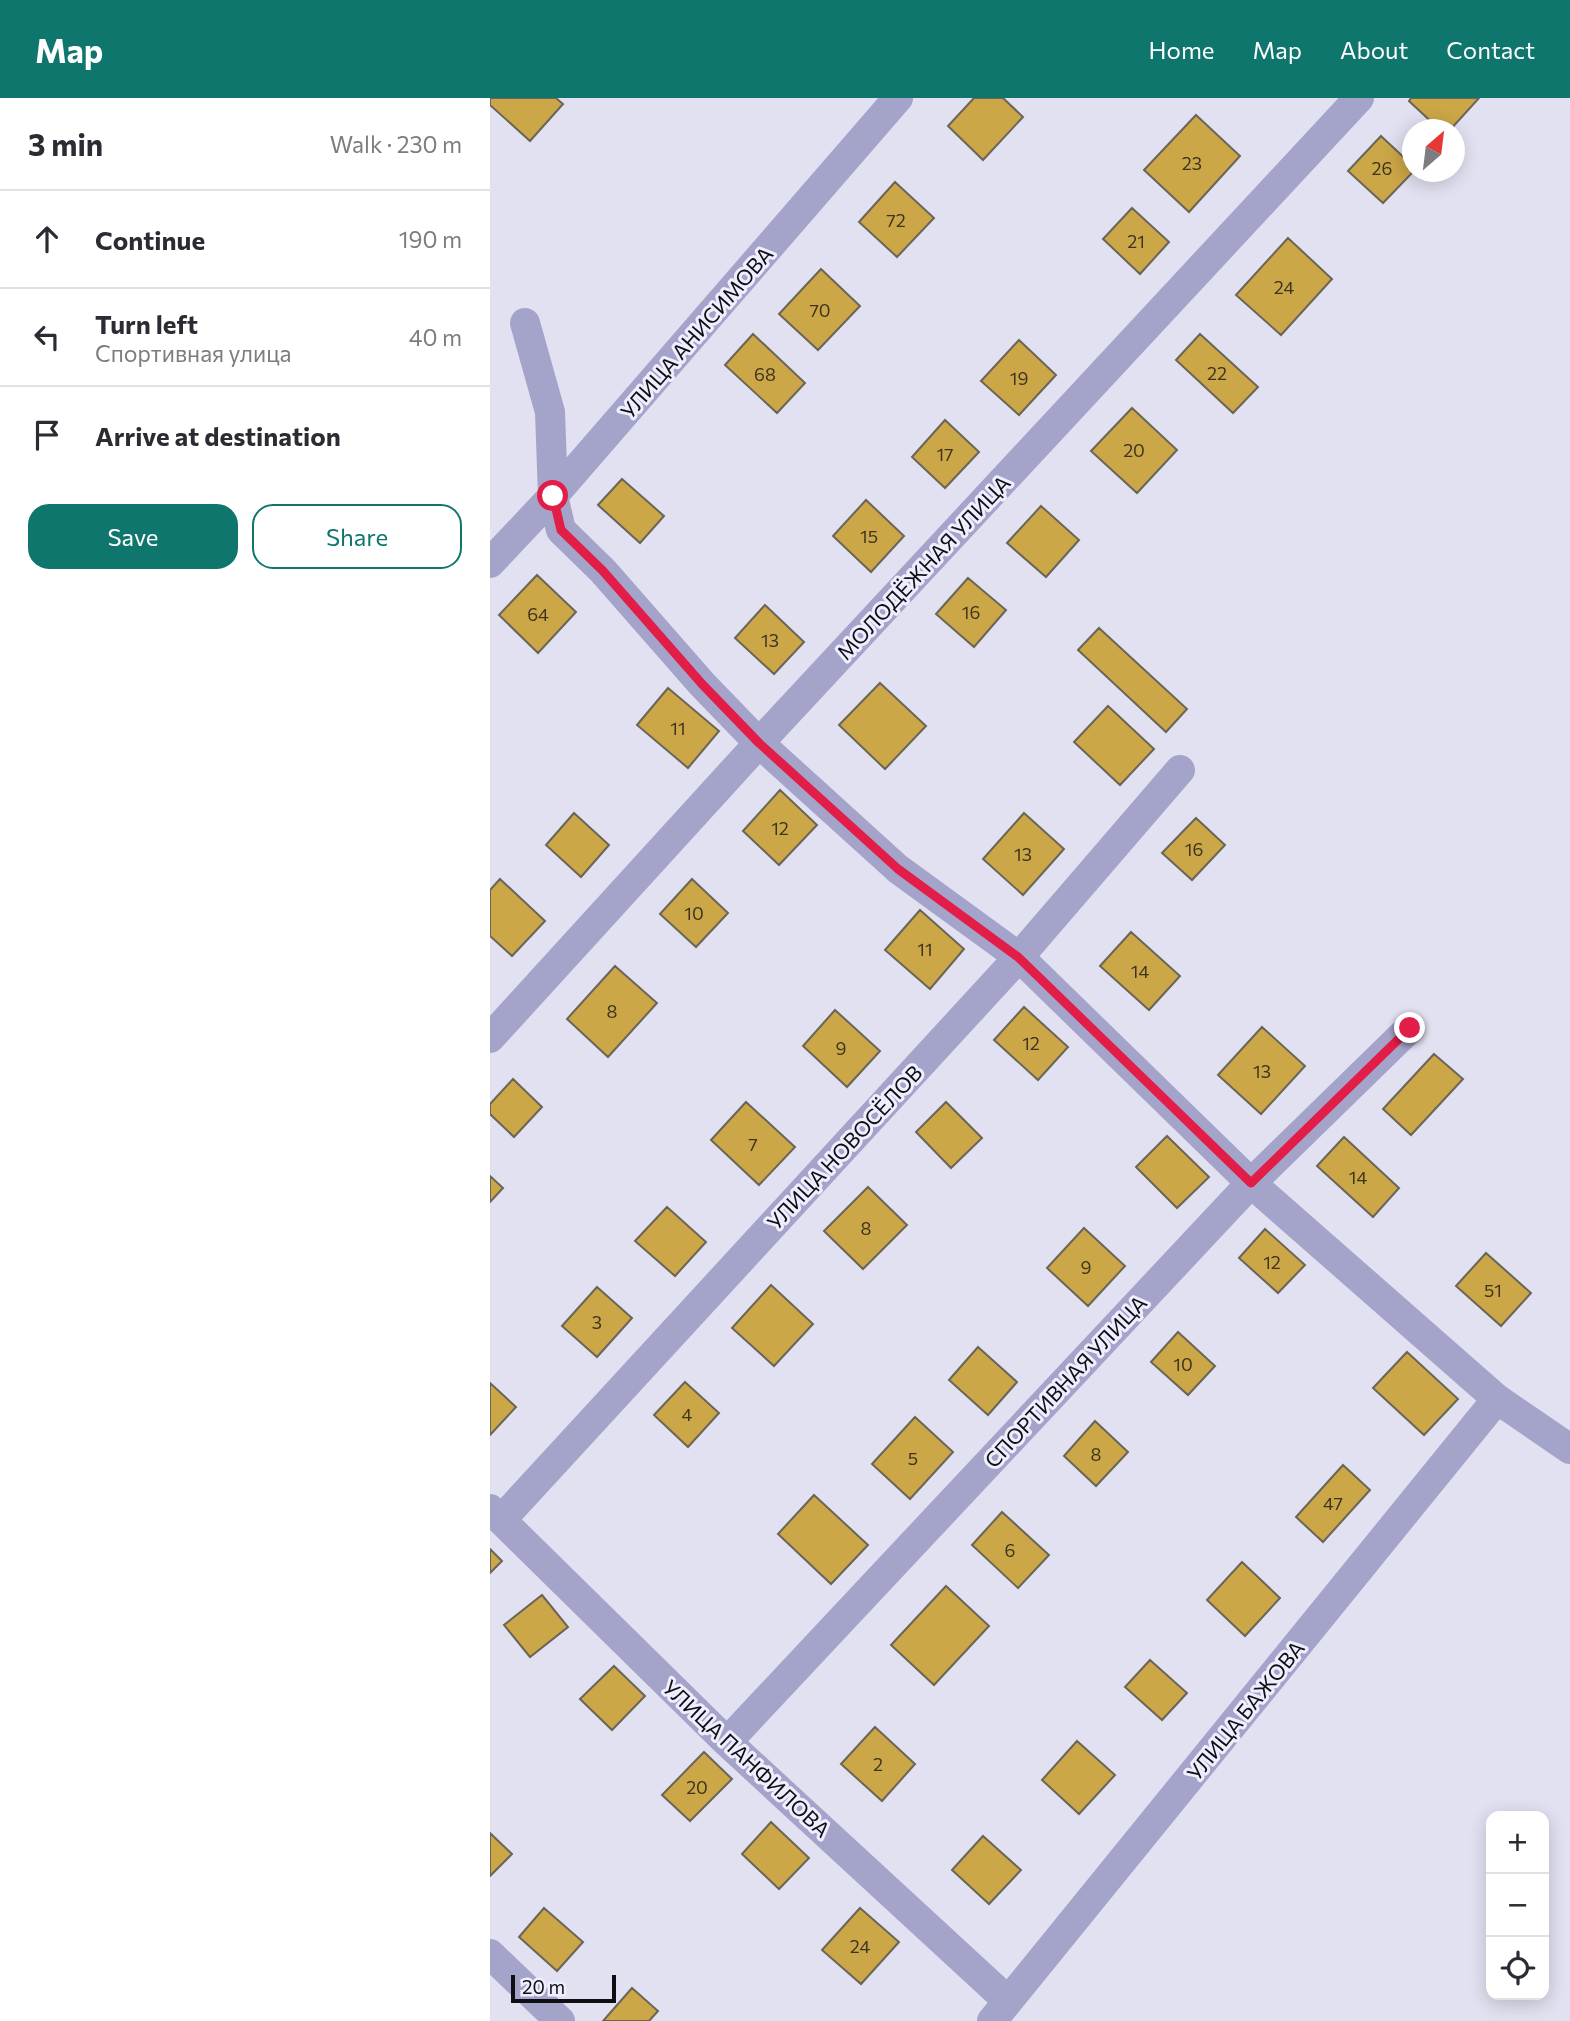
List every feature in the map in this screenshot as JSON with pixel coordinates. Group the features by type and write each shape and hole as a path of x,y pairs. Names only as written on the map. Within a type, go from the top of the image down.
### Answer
{"street":[{"name":"УЛИЦА АНИСИМОВА","path":"490,563 553,496 898,98"},
{"name":"МОЛОДЁЖНАЯ УЛИЦА","path":"490,1038 759,743 1359,98"},
{"path":"525,323 550,412 553,496 561,530 603,571 702,684 759,743 898,869 1018,957 1251,1183 1497,1399 1570,1449"},
{"name":"УЛИЦА НОВОСЁЛОВ","path":"496,1514 1018,957 1180,770"},
{"name":"СПОРТИВНАЯ УЛИЦА","path":"727,1742 1251,1183 1410,1028"},
{"name":"УЛИЦА БАЖОВА","path":"1000,2011 1497,1399"},
{"name":"УЛИЦА ПАНФИЛОВА","path":"496,1514 1000,2011"},
{"path":"490,1954 560,2021"}],"building":[{"path":"490,98 556,98 563,104 530,141 490,105"},
{"path":"974,98 1003,98 1023,117 983,160 948,126"},
{"path":"1411,98 1479,98 1460,119 1428,119 1409,101"},
{"path":"1196,115 1240,156 1189,212 1144,170"},
{"path":"1381,136 1402,156 1403,182 1383,203 1348,171"},
{"path":"895,182 934,218 897,257 859,222"},
{"path":"1132,208 1169,242 1140,274 1103,239"},
{"path":"1288,238 1332,279 1281,335 1236,295"},
{"path":"821,269 860,306 818,350 779,314"},
{"path":"753,334 805,383 777,413 725,365"},
{"path":"1200,334 1258,387 1233,413 1176,360"},
{"path":"1019,340 1056,375 1019,415 981,381"},
{"path":"1132,408 1177,450 1137,493 1091,451"},
{"path":"945,420 979,452 945,488 912,457"},
{"path":"622,479 664,516 640,543 598,505"},
{"path":"866,500 904,536 871,572 833,536"},
{"path":"1041,506 1079,540 1046,577 1007,543"},
{"path":"537,575 576,612 538,653 499,615"},
{"path":"968,578 1006,610 974,647 936,614"},
{"path":"765,605 804,642 774,674 735,638"},
{"path":"1099,628 1187,709 1166,732 1078,650"},
{"path":"880,683 926,726 885,769 839,725"},
{"path":"668,688 719,731 688,768 637,725"},
{"path":"1108,706 1154,749 1120,785 1074,742"},
{"path":"780,790 817,825 779,865 743,831"},
{"path":"574,813 609,845 581,877 546,845"},
{"path":"1024,813 1064,849 1023,895 983,859"},
{"path":"1196,818 1225,845 1192,880 1162,853"},
{"path":"500,879 545,921 512,956 490,936 490,890"},
{"path":"692,879 728,913 696,947 660,914"},
{"path":"920,910 964,949 930,989 885,950"},
{"path":"1131,932 1180,976 1149,1010 1100,966"},
{"path":"615,966 657,1003 608,1057 567,1019"},
{"path":"1024,1007 1068,1047 1038,1080 994,1040"},
{"path":"835,1010 880,1051 847,1087 803,1046"},
{"path":"1262,1027 1305,1066 1261,1114 1218,1075"},
{"path":"1434,1054 1463,1079 1411,1135 1383,1109"},
{"path":"513,1079 542,1107 514,1137 490,1114 490,1104"},
{"path":"746,1102 795,1147 759,1185 711,1140"},
{"path":"946,1102 982,1138 951,1168 916,1132"},
{"path":"1167,1136 1209,1177 1177,1208 1136,1167"},
{"path":"1344,1137 1399,1188 1373,1217 1317,1166"},
{"path":"490,1176 503,1188 490,1202"},
{"path":"868,1187 907,1225 863,1269 824,1231"},
{"path":"667,1207 706,1242 675,1276 635,1241"},
{"path":"1084,1228 1125,1266 1088,1306 1047,1268"},
{"path":"1265,1229 1305,1265 1278,1293 1239,1258"},
{"path":"1486,1253 1531,1293 1501,1326 1456,1286"},
{"path":"771,1285 813,1324 774,1366 732,1328"},
{"path":"597,1287 632,1318 597,1357 562,1326"},
{"path":"1178,1332 1215,1366 1188,1395 1151,1362"},
{"path":"978,1347 1017,1382 988,1415 949,1380"},
{"path":"1407,1352 1458,1399 1424,1435 1373,1388"},
{"path":"685,1382 719,1413 688,1447 654,1415"},
{"path":"490,1383 516,1407 490,1435"},
{"path":"915,1417 953,1452 910,1499 872,1464"},
{"path":"1095,1421 1128,1452 1096,1486 1064,1456"},
{"path":"1343,1465 1370,1490 1323,1542 1296,1517"},
{"path":"814,1495 868,1545 831,1584 778,1534"},
{"path":"1002,1512 1049,1555 1018,1588 972,1545"},
{"path":"490,1549 502,1561 490,1573"},
{"path":"1242,1562 1280,1598 1245,1636 1207,1600"},
{"path":"946,1586 989,1626 934,1685 891,1645"},
{"path":"542,1595 568,1627 530,1657 504,1625"},
{"path":"1150,1660 1187,1693 1162,1720 1125,1687"},
{"path":"614,1666 645,1696 612,1730 580,1699"},
{"path":"875,1727 915,1764 882,1801 841,1764"},
{"path":"1077,1741 1115,1775 1079,1814 1042,1780"},
{"path":"704,1752 732,1779 690,1821 662,1795"},
{"path":"771,1822 809,1858 779,1889 742,1854"},
{"path":"490,1833 512,1854 490,1876"},
{"path":"983,1836 1021,1870 989,1904 952,1870"},
{"path":"544,1908 583,1942 557,1971 519,1937"},
{"path":"860,1908 899,1942 861,1984 822,1950"},
{"path":"632,1988 658,2011 649,2021 603,2021"}],"route":[{"path":"553,496 561,530 603,571 702,684 759,743 898,869 1018,957 1251,1183 1410,1028"}]}
